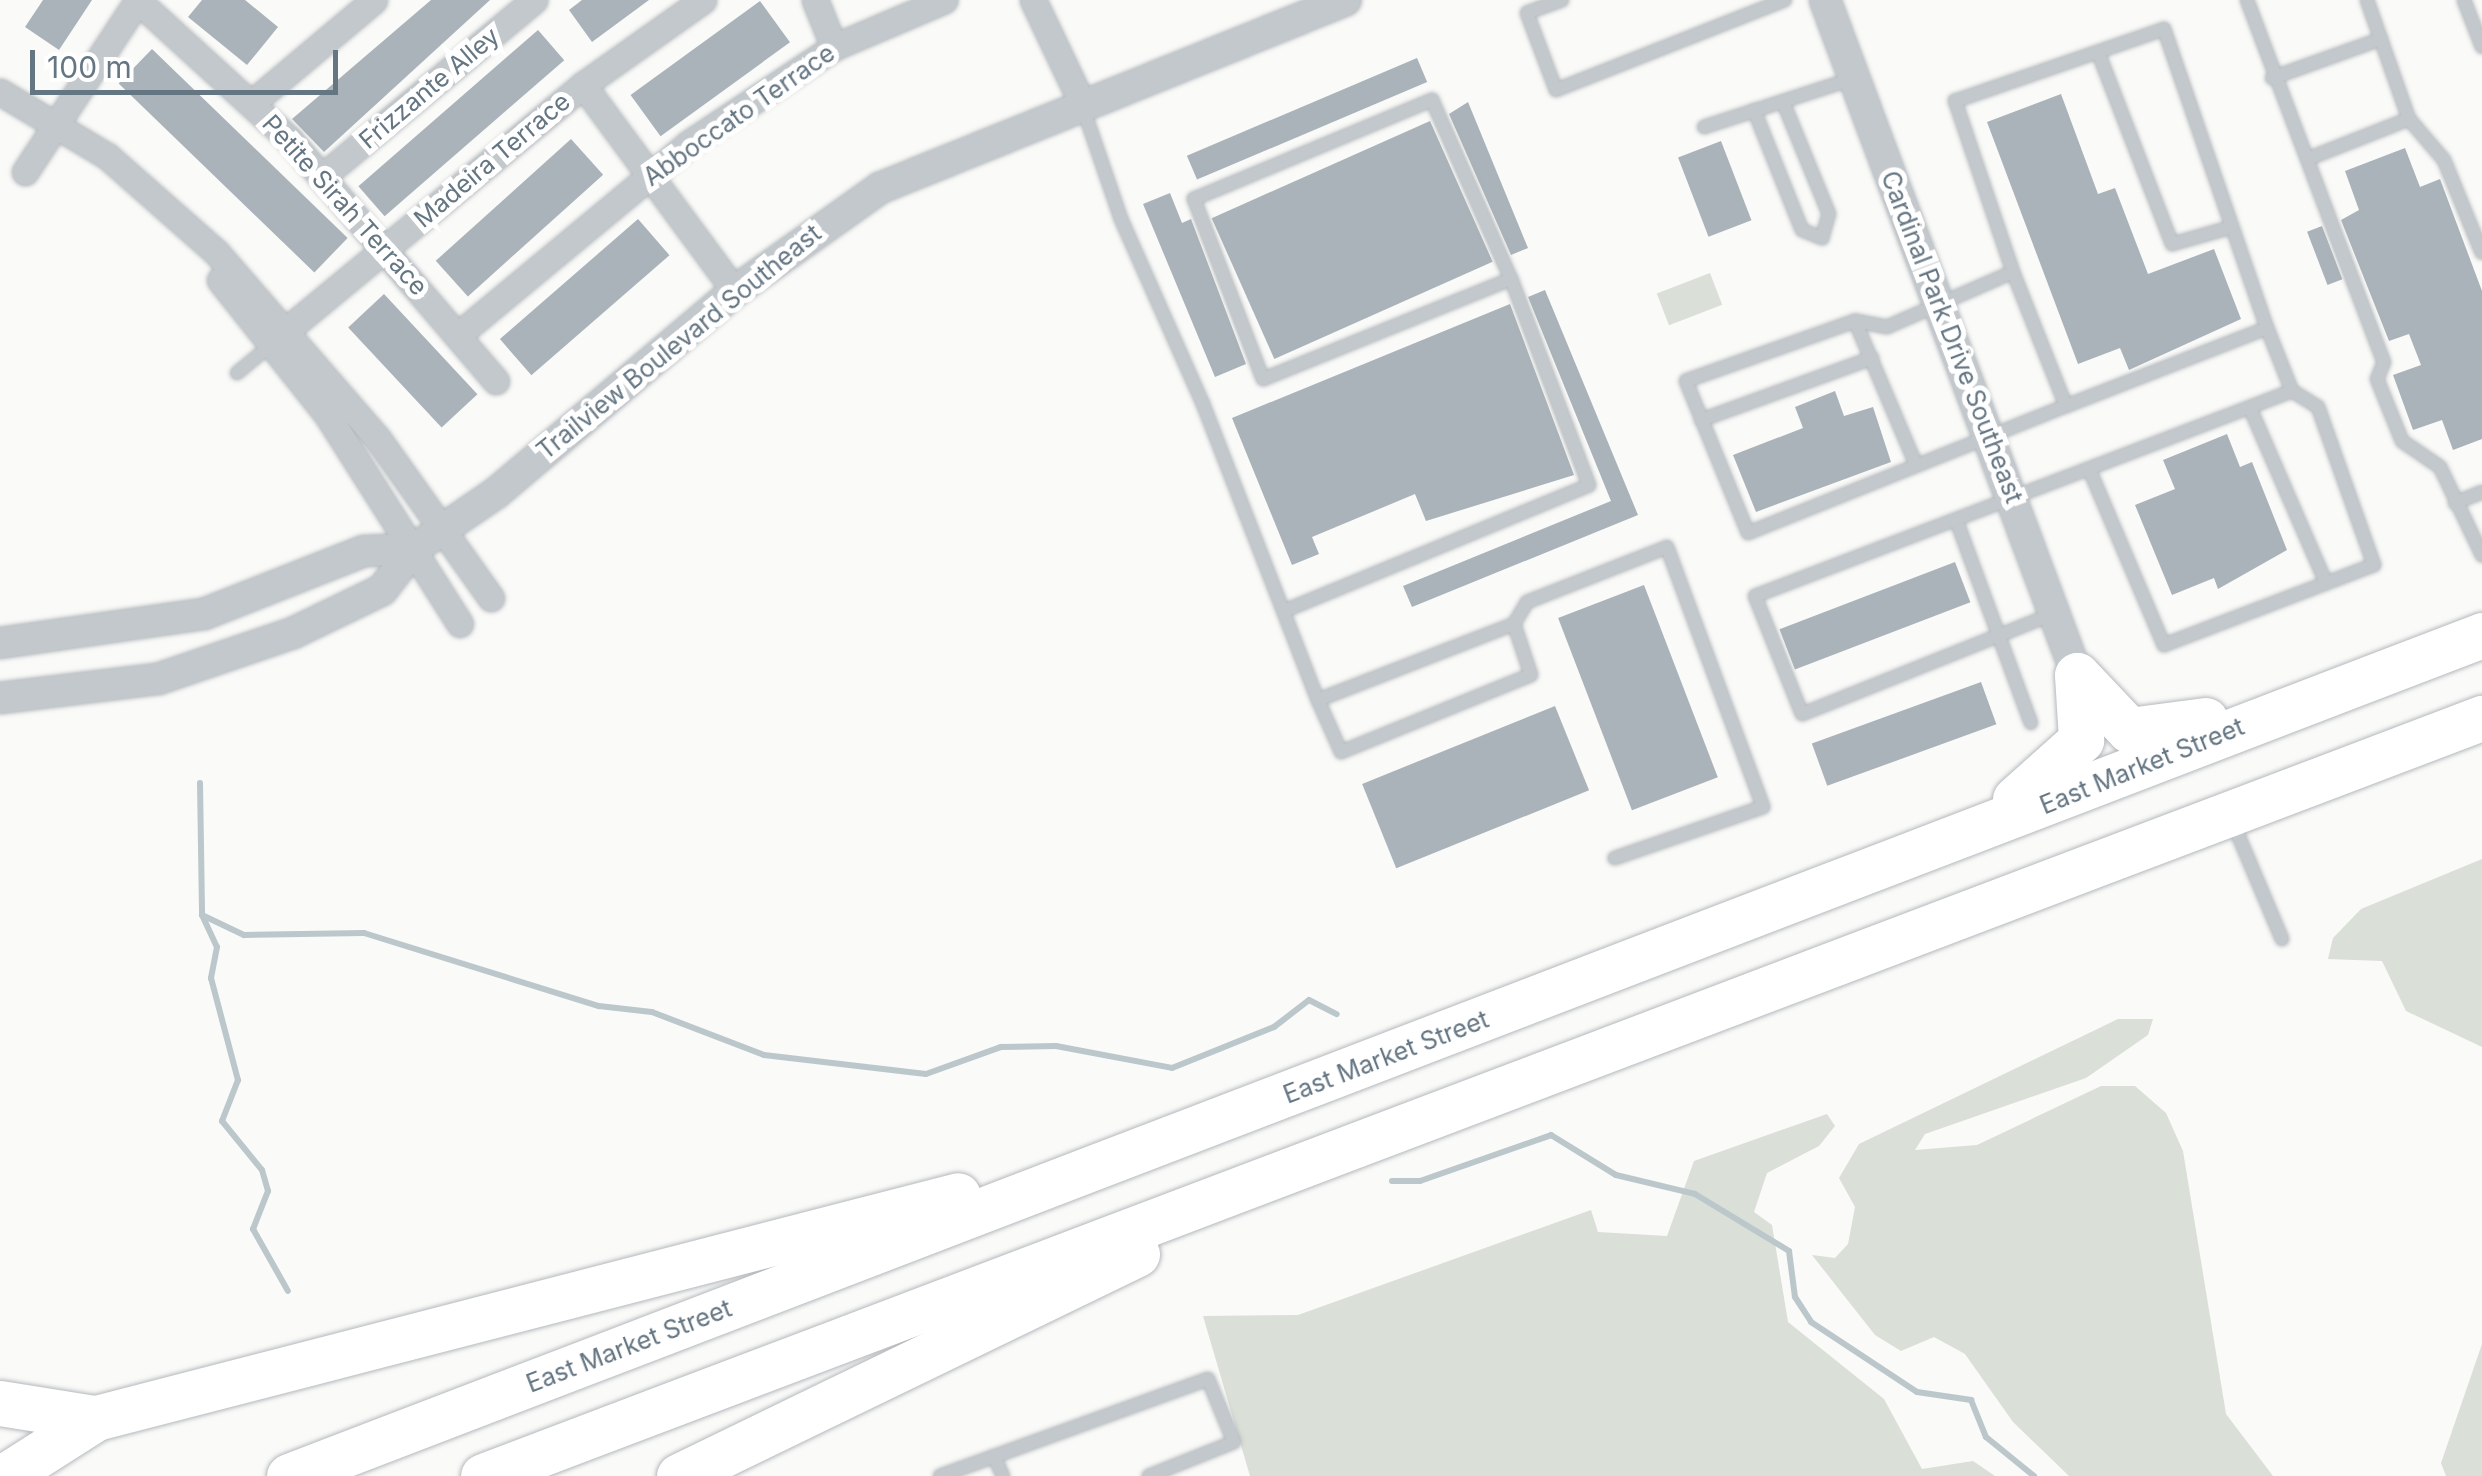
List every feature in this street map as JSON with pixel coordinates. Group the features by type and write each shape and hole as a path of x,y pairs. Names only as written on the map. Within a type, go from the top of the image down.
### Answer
{"highway":[{"name":"East Market Street","path":"289,1476 1960,837 2305,699 2482,635"},
{"path":"2077,675 2110,720 2137,731 2305,699"},
{"path":"1960,837 2074,751 2083,726 2077,675"},
{"path":"483,1476 2344,774 2482,718"},
{"path":"2344,774 2482,736"},
{"path":"5,1476 96,1418 484,1311 1154,1147"},
{"path":"678,1476 1055,1298 1298,1168"},
{"path":"0,1403 96,1418"}],"street":[{"path":"26,172 138,0"},
{"name":"Petite Sirah Terrace","path":"138,0 253,102 323,176 496,381"},
{"path":"253,102 374,0"},
{"name":"Frizzante Alley","path":"323,176 534,0"},
{"name":"Madeira Terrace","path":"280,336 583,84 703,0"},
{"path":"815,0 834,47"},
{"name":"Abboccato Terrace","path":"458,335 646,178 834,47 944,0"},
{"path":"1033,0 1082,103"},
{"name":"Trailview Boulevard Southeast","path":"0,698 158,679 293,634 382,590 414,549 444,530 735,290 880,188 1082,103 1346,0"},
{"name":"Cardinal Park Drive Southeast","path":"1826,0 2077,675"},
{"path":"583,84 646,178 735,290"},
{"path":"0,92 142,184 280,336 444,530 491,598"},
{"path":"280,336 460,624"},
{"path":"0,643 204,614 364,551 414,549"}],"lane":[{"path":"1562,0 1527,14 1556,90 1751,6 1786,0"},
{"path":"2247,0 2272,78 2310,158 2384,362 2377,379 2402,441 2440,466 2482,555"},
{"path":"2366,0 2409,119 2444,160 2482,253"},
{"path":"2464,0 2482,47"},
{"path":"2066,406 2013,272 1955,101 2164,29 2266,328 2292,391 2318,407 2374,565 2164,645 2090,471"},
{"path":"2272,78 2381,39"},
{"path":"2098,52 2172,244 2232,227"},
{"path":"1704,127 1854,78"},
{"path":"1284,611 1589,485 1511,279 1432,100 1194,199 1263,379 1511,279"},
{"path":"1754,110 1802,230 1822,238 1829,214 1783,102"},
{"path":"1082,103 1341,752 1531,675 1514,624"},
{"path":"2310,158 2409,119"},
{"path":"2013,272 1887,327 1854,321 1686,381 1748,533 2266,328"},
{"path":"1854,321 1916,465"},
{"path":"237,374 280,336"},
{"path":"1701,420 1872,358"},
{"path":"2055,613 1802,714 1755,596 2013,501 2292,391"},
{"path":"2250,408 2326,584"},
{"path":"2454,502 2482,492"},
{"path":"1957,522 2002,633 2031,723"},
{"path":"1318,700 1514,624 1527,602 1667,547 1762,807 1615,858"},
{"path":"2230,816 2282,939"},
{"path":"940,1476 1208,1378 1234,1442 1149,1476"},
{"path":"994,1456 1003,1476"}],"shaded area":[{"path":"1710,273 1722,305 1669,325 1657,293"},
{"path":"2482,859 2482,1047 2406,1011 2382,961 2328,959 2333,938 2361,909"},
{"path":"2118,1019 2153,1019 2148,1035 2086,1078 1925,1134 1915,1150 1977,1145 2101,1086 2135,1086 2166,1113 2183,1151 2226,1414 2273,1476 2069,1476 2013,1422 1965,1354 1934,1337 1901,1351 1875,1335 1812,1255 1835,1258 1848,1244 1855,1207 1839,1178 1859,1144"},
{"path":"1827,1114 1835,1126 1819,1146 1767,1173 1754,1212 1772,1225 1788,1322 1884,1399 1922,1469 1973,1461 1995,1476 1250,1476 1203,1316 1298,1315 1591,1210 1598,1232 1667,1236 1694,1161"},
{"path":"2482,1344 2482,1476 2446,1476 2441,1463"}],"building":[{"path":"43,0 92,0 59,50 25,27"},
{"path":"202,0 245,0 278,27 247,65 188,17"},
{"path":"431,0 490,0 324,152 292,119"},
{"path":"582,0 649,0 592,42 569,10"},
{"path":"760,1 790,42 661,136 631,95"},
{"path":"538,30 564,60 385,216 358,186"},
{"path":"152,49 348,238 314,272 119,84"},
{"path":"1417,58 1427,82 1197,180 1187,156"},
{"path":"2061,94 2098,194 2115,188 2148,274 2214,249 2241,319 2129,370 2120,348 2078,364 1987,122"},
{"path":"1468,102 1528,248 1511,255 1449,114"},
{"path":"1430,121 1493,262 1274,359 1212,218"},
{"path":"571,139 603,175 468,296 436,261"},
{"path":"1721,141 1751,220 1709,237 1678,157"},
{"path":"2405,148 2420,187 2440,179 2482,291 2482,439 2453,450 2442,420 2413,430 2393,375 2421,365 2409,334 2389,341 2341,220 2359,210 2345,171"},
{"path":"1170,193 1182,223 1191,219 1246,364 1215,377 1143,204"},
{"path":"638,219 669,255 531,375 500,339"},
{"path":"2322,226 2342,279 2327,285 2307,232"},
{"path":"1545,290 1638,515 1412,607 1403,586 1611,501 1528,297"},
{"path":"384,294 477,394 442,428 348,327"},
{"path":"1510,304 1574,475 1426,521 1415,494 1312,537 1319,554 1292,565 1232,418"},
{"path":"1835,391 1844,416 1873,407 1891,462 1756,512 1733,455 1803,428 1795,407"},
{"path":"2227,434 2240,467 2252,462 2287,550 2218,589 2214,578 2172,595 2135,505 2175,489 2163,460"},
{"path":"1955,562 1970,602 1795,670 1779,629"},
{"path":"1644,585 1718,777 1632,810 1558,618"},
{"path":"1981,682 1996,724 1827,786 1812,744"},
{"path":"1555,706 1589,790 1396,868 1362,784"}],"waterway":[{"path":"200,783 202,915 217,947 211,978 238,1080 222,1121 262,1170 268,1191 253,1229 288,1291"},
{"path":"202,915 244,935 364,933 599,1006 652,1012 764,1055 926,1074 1001,1047 1056,1046 1172,1068 1274,1027 1309,1000 1337,1014"},
{"path":"1392,1181 1420,1181 1551,1135 1616,1175 1695,1194 1789,1251 1795,1297 1811,1322 1917,1392 1971,1400 1986,1437 2034,1476"}]}
